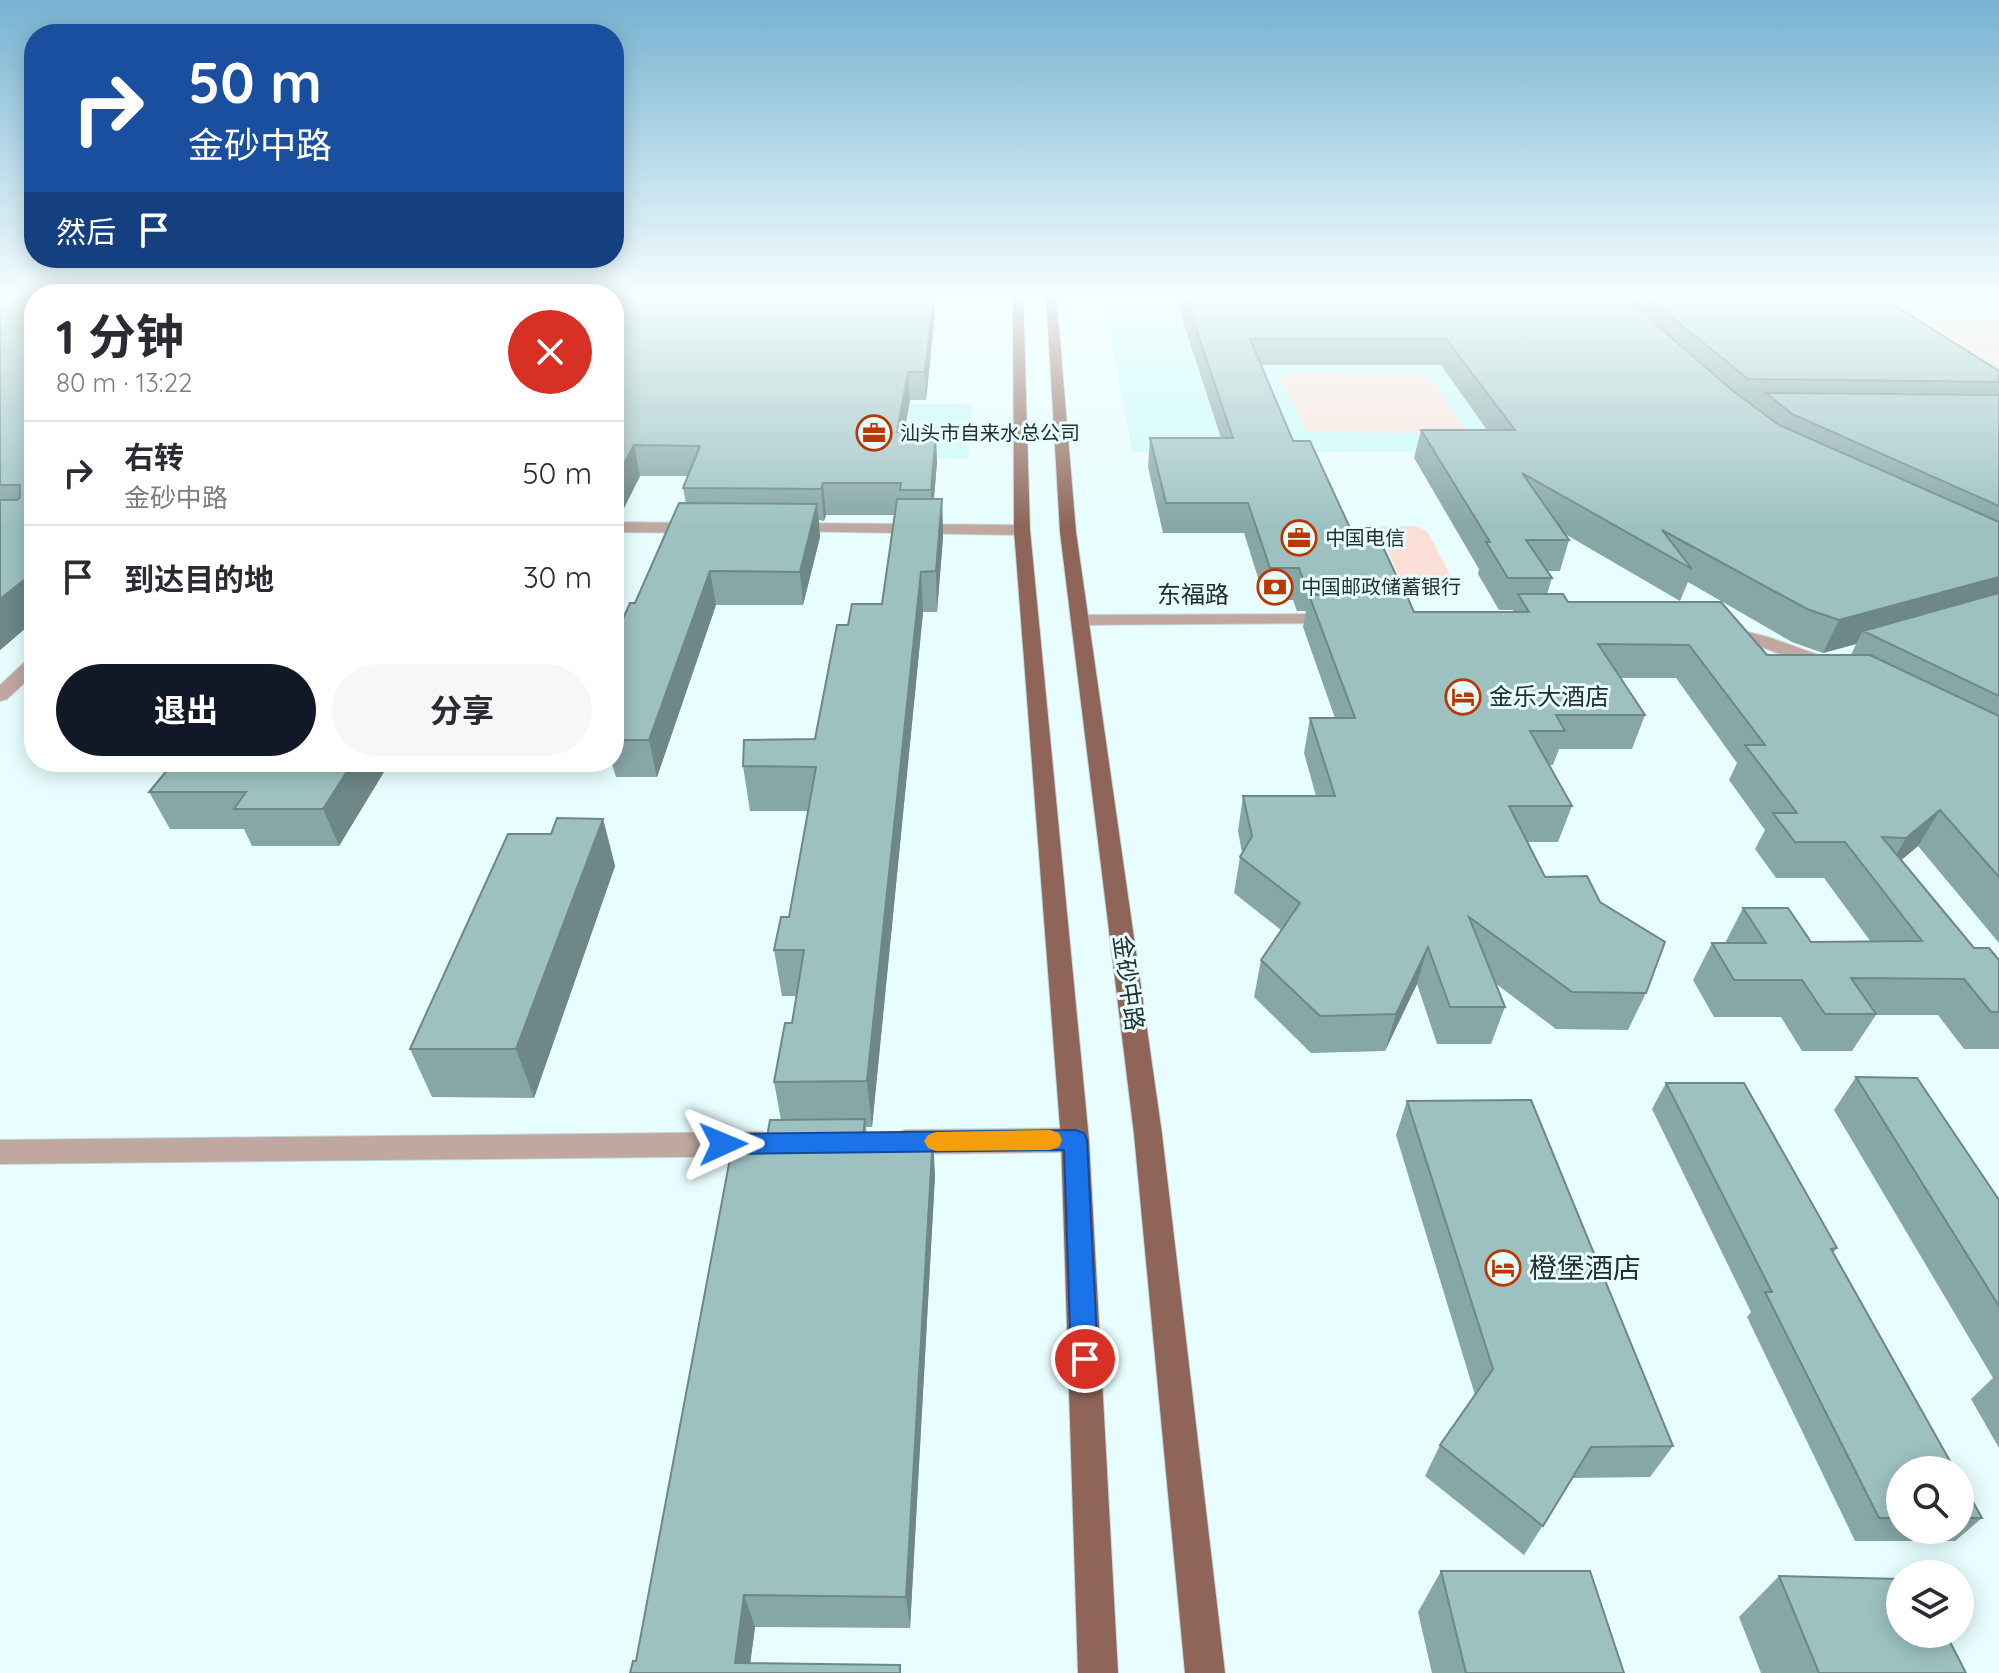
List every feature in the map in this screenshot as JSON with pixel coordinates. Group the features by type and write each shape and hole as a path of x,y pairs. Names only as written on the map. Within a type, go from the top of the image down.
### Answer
{"main road":[{"path":"1019,371 1022,530 1075,1140 1098,1673"},
{"name":"金砂中路","path":"1057,371 1068,532 1148,1134 1205,1673"}],"street":[{"path":"624,527 708,528"},
{"path":"771,528 1022,530"},
{"name":"东福路","path":"1079,620 1358,619"},
{"path":"1701,625 1762,641 1822,662 1849,676"},
{"path":"1822,662 1852,653"},
{"path":"0,695 24,673"},
{"path":"883,1142 1075,1140"},
{"path":"0,1152 787,1143"}],"shaded area":[{"path":"1117,371 1479,371 1503,452 1132,452"},
{"path":"1953,371 1999,371 1999,401"},
{"path":"1290,373 1416,374 1429,377 1467,430 1441,433 1307,432 1279,376"},
{"path":"786,404 972,404 968,458 767,458"},
{"path":"1415,526 1427,531 1451,576 1432,581 1399,576 1377,528"}],"building":[{"path":"0,371 24,371 24,580 0,599 0,500 17,500 20,485 0,485"},
{"path":"624,371 925,371 908,372 897,432 936,432 931,490 900,490 901,483 823,483 821,489 683,488 700,446 634,445 624,464"},
{"path":"1210,371 1264,371 1293,441 1310,441 1350,528 1374,528 1398,579 1303,579 1299,568 1270,568 1248,503 1166,503 1150,438 1233,438"},
{"path":"1470,371 1710,371 1779,425 1999,522 1999,577 1839,620 1807,609 1662,530 1692,569 1522,473 1569,540 1526,540 1552,578 1508,578 1486,542 1490,542 1421,430 1515,430"},
{"path":"1738,371 1999,371 1999,382 1748,379"},
{"path":"1766,393 1999,395 1999,506 1792,414"},
{"path":"897,499 942,499 936,571 921,572 867,1081 774,1082 785,1023 792,1023 804,950 774,950 781,917 789,917 816,767 743,766 744,740 815,739 837,625 848,625 852,604 882,604"},
{"path":"679,503 817,504 800,572 710,571 649,740 624,740 624,616 630,603 635,603"},
{"path":"1999,593 1999,696 1863,631"},
{"path":"1406,594 1414,612 1529,612 1518,594 1563,594 1568,602 1721,602 1767,655 1870,655 1999,716 1999,877 1940,810 1906,838 1882,837 1974,948 1989,948 1999,960 1999,1012 1991,1012 1964,979 1851,978 1876,1014 1825,1014 1802,980 1734,980 1712,943 1766,943 1743,908 1788,908 1811,942 1922,941 1845,842 1795,842 1773,813 1797,813 1745,745 1765,745 1689,645 1598,644 1645,715 1556,715 1565,731 1530,731 1572,806 1509,806 1545,877 1587,876 1600,902 1665,942 1646,993 1572,992 1469,917 1505,1007 1450,1007 1428,947 1396,1014 1320,1016 1261,960 1300,903 1240,857 1252,836 1243,796 1335,796 1310,718 1355,718 1309,595"},
{"path":"166,772 347,772 323,809 234,809 246,792 149,792"},
{"path":"557,818 603,819 516,1049 410,1049 508,834 551,834"},
{"path":"1856,1077 1917,1078 1999,1200 1999,1306"},
{"path":"1666,1083 1744,1083 1837,1248 1831,1249 1947,1456 1886,1456 1886,1518 1879,1518 1765,1292 1772,1292"},
{"name":"橙堡酒店","path":"1531,1100 1673,1446 1591,1447 1543,1526 1440,1445 1493,1369 1407,1101"},
{"path":"865,1119 863,1136 933,1136 906,1597 744,1595 735,1663 900,1665 900,1673 630,1673 633,1661 636,1661 734,1137 767,1137 770,1120"},
{"path":"1974,1504 1982,1518 1974,1518"},
{"path":"1441,1571 1590,1571 1624,1673 1466,1673"},
{"path":"1779,1576 1886,1579 1886,1648 1953,1648 1966,1673 1819,1673"}],"slow traffic":[{"path":"936,1141 1050,1140"}],"place":[{"name":"汕头市自来水总公司","path":"874,433"},
{"name":"中国电信","path":"1299,538"},
{"name":"中国邮政储蓄银行","path":"1275,587"},
{"name":"金乐大酒店","path":"1463,697"},
{"name":"橙堡酒店","path":"1503,1268"}],"route":[{"path":"723,1144 1075,1140 1085,1359"}]}
